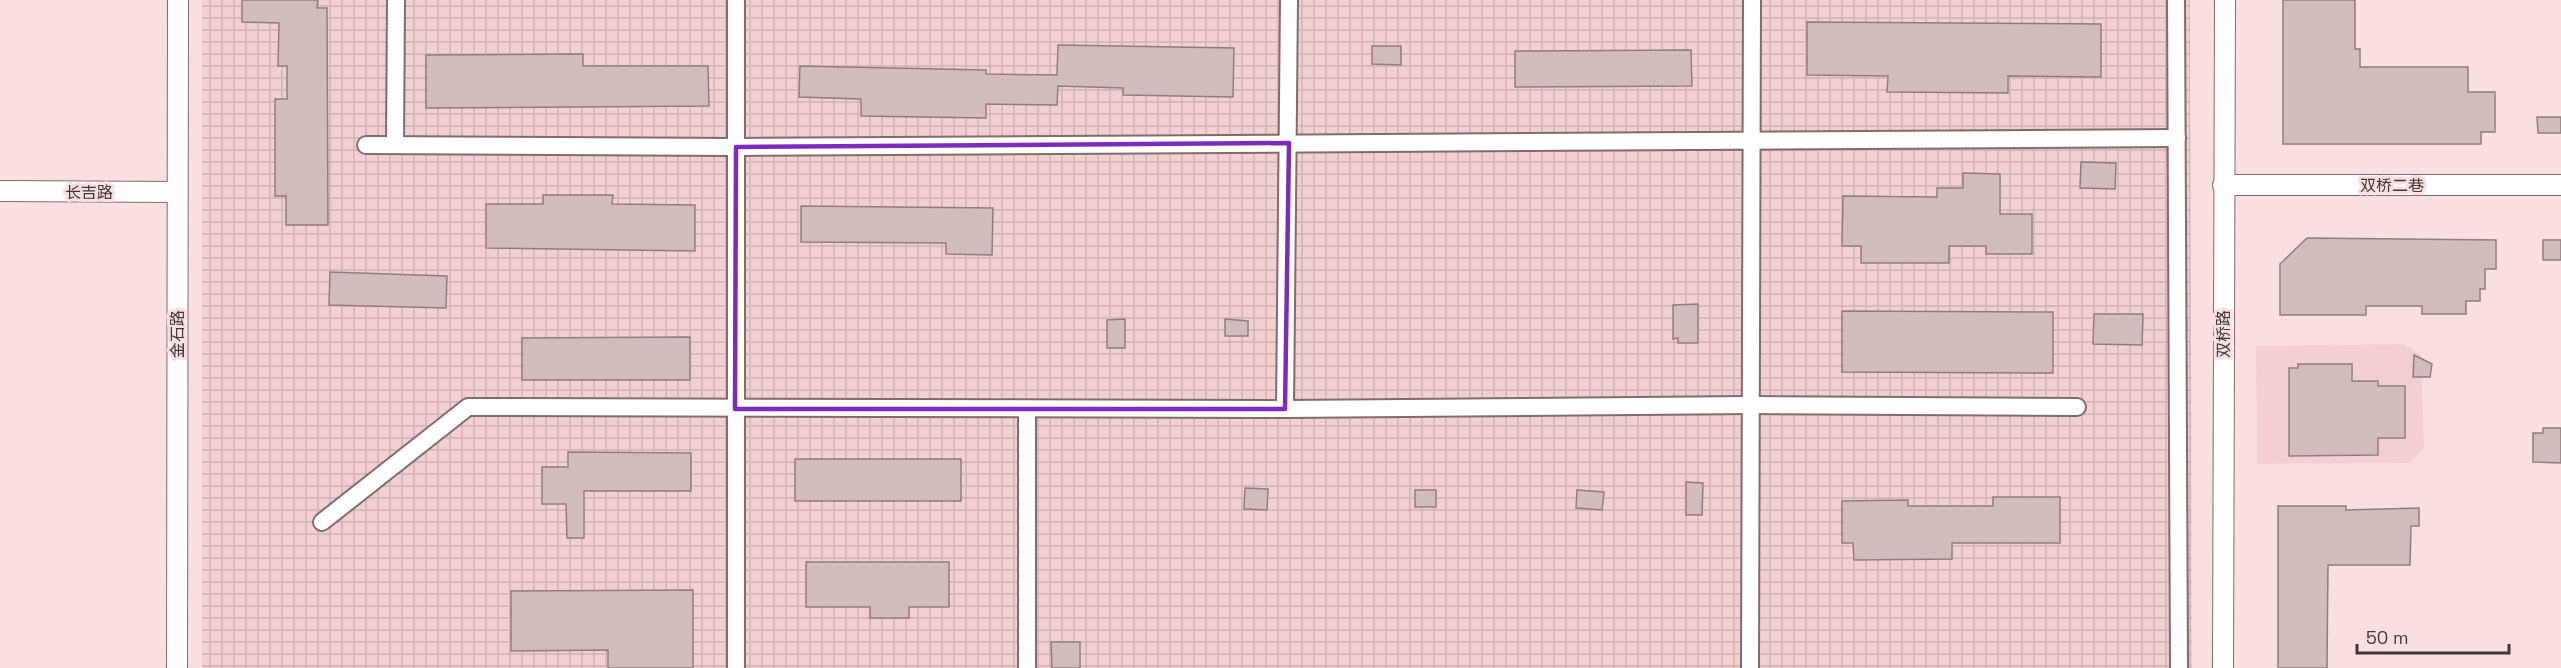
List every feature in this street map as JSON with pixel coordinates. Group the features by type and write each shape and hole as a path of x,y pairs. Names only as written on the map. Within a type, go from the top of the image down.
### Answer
{"street":[{"name":"金石路","path":"177,668 178,0"},
{"path":"396,0 396,146"},
{"path":"736,0 736,668"},
{"path":"1285,409 1289,0"},
{"path":"1750,668 1752,0"},
{"path":"2176,0 2178,668"},
{"name":"双桥路","path":"2223,668 2225,0"},
{"path":"366,145 736,147 2177,138"},
{"name":"双桥二巷","path":"2223,185 2561,185"},
{"name":"长吉路","path":"0,191 177,192"},
{"path":"322,522 468,407 1285,409 1750,405 2077,407"},
{"path":"1027,409 1027,668"}],"highlighted area":[{"path":"1289,143 1285,409 735,409 736,147"}],"shaded area":[{"path":"202,0 2190,0 2192,668 202,668"},
{"path":"2404,344 2421,355 2424,448 2410,463 2257,464 2256,346"}],"building":[{"path":"242,0 318,0 317,8 327,8 328,225 286,225 286,196 275,196 275,99 287,99 287,66 278,66 279,23 242,22"},
{"path":"2283,0 2355,0 2355,49 2360,49 2360,67 2468,67 2468,92 2495,92 2495,132 2481,132 2481,144 2283,144"},
{"path":"1807,22 2101,24 2101,77 2008,76 2008,93 1887,92 1888,76 1807,75"},
{"path":"1058,45 1234,48 1233,97 1123,95 1123,88 1058,86 1057,105 986,104 986,118 861,116 861,99 799,97 800,66 986,70 986,74 1057,75"},
{"path":"1372,46 1401,46 1401,65 1372,64"},
{"path":"1691,50 1692,86 1515,87 1515,51"},
{"path":"583,54 583,66 708,66 709,106 426,108 426,55"},
{"path":"2537,117 2561,117 2561,133 2538,133"},
{"path":"2081,162 2116,163 2115,189 2080,188"},
{"path":"1963,173 2000,174 2000,214 2032,214 2032,254 1986,254 1986,246 1949,246 1949,263 1861,263 1861,246 1842,246 1843,196 1937,197 1937,188 1963,188"},
{"path":"543,195 613,195 612,204 695,205 695,251 486,248 486,204 543,204"},
{"path":"801,206 993,208 992,255 946,254 946,243 801,242"},
{"path":"2307,238 2496,240 2496,269 2485,269 2485,289 2480,289 2480,301 2466,301 2466,314 2422,314 2422,306 2366,306 2366,315 2280,315 2280,264"},
{"path":"2543,240 2561,240 2561,260 2543,260"},
{"path":"330,272 447,276 446,308 329,305"},
{"path":"1698,304 1698,343 1678,343 1678,338 1673,339 1673,305"},
{"path":"1842,311 2053,312 2053,373 1842,372"},
{"path":"2094,314 2143,314 2142,345 2093,344"},
{"path":"1125,319 1125,348 1107,348 1107,320"},
{"path":"1225,319 1248,321 1248,336 1225,336"},
{"path":"690,337 690,380 522,380 522,338"},
{"path":"2414,355 2432,364 2430,377 2413,377"},
{"path":"2298,364 2352,364 2352,381 2378,381 2378,386 2405,386 2405,438 2378,438 2378,455 2289,456 2289,368 2298,368"},
{"path":"2543,428 2561,428 2561,463 2533,462 2533,433 2543,433"},
{"path":"568,452 691,453 691,491 584,491 584,538 567,538 566,504 542,504 542,467 568,467"},
{"path":"795,459 961,459 961,501 795,501"},
{"path":"1686,482 1703,483 1702,515 1686,515"},
{"path":"1245,488 1268,489 1267,510 1244,509"},
{"path":"1415,490 1436,490 1436,507 1415,507"},
{"path":"1577,490 1604,492 1602,510 1576,508"},
{"path":"1993,497 2060,497 2060,543 1952,543 1952,559 1854,560 1853,543 1842,543 1842,501 1908,500 1908,506 1993,506"},
{"path":"2278,506 2346,506 2346,510 2419,508 2419,526 2411,526 2410,565 2328,565 2327,668 2278,668"},
{"path":"806,562 949,562 949,607 909,607 909,618 870,618 870,607 806,607"},
{"path":"693,590 693,668 608,668 608,650 511,651 511,591"},
{"path":"1051,642 1080,642 1080,668 1052,668"}]}
